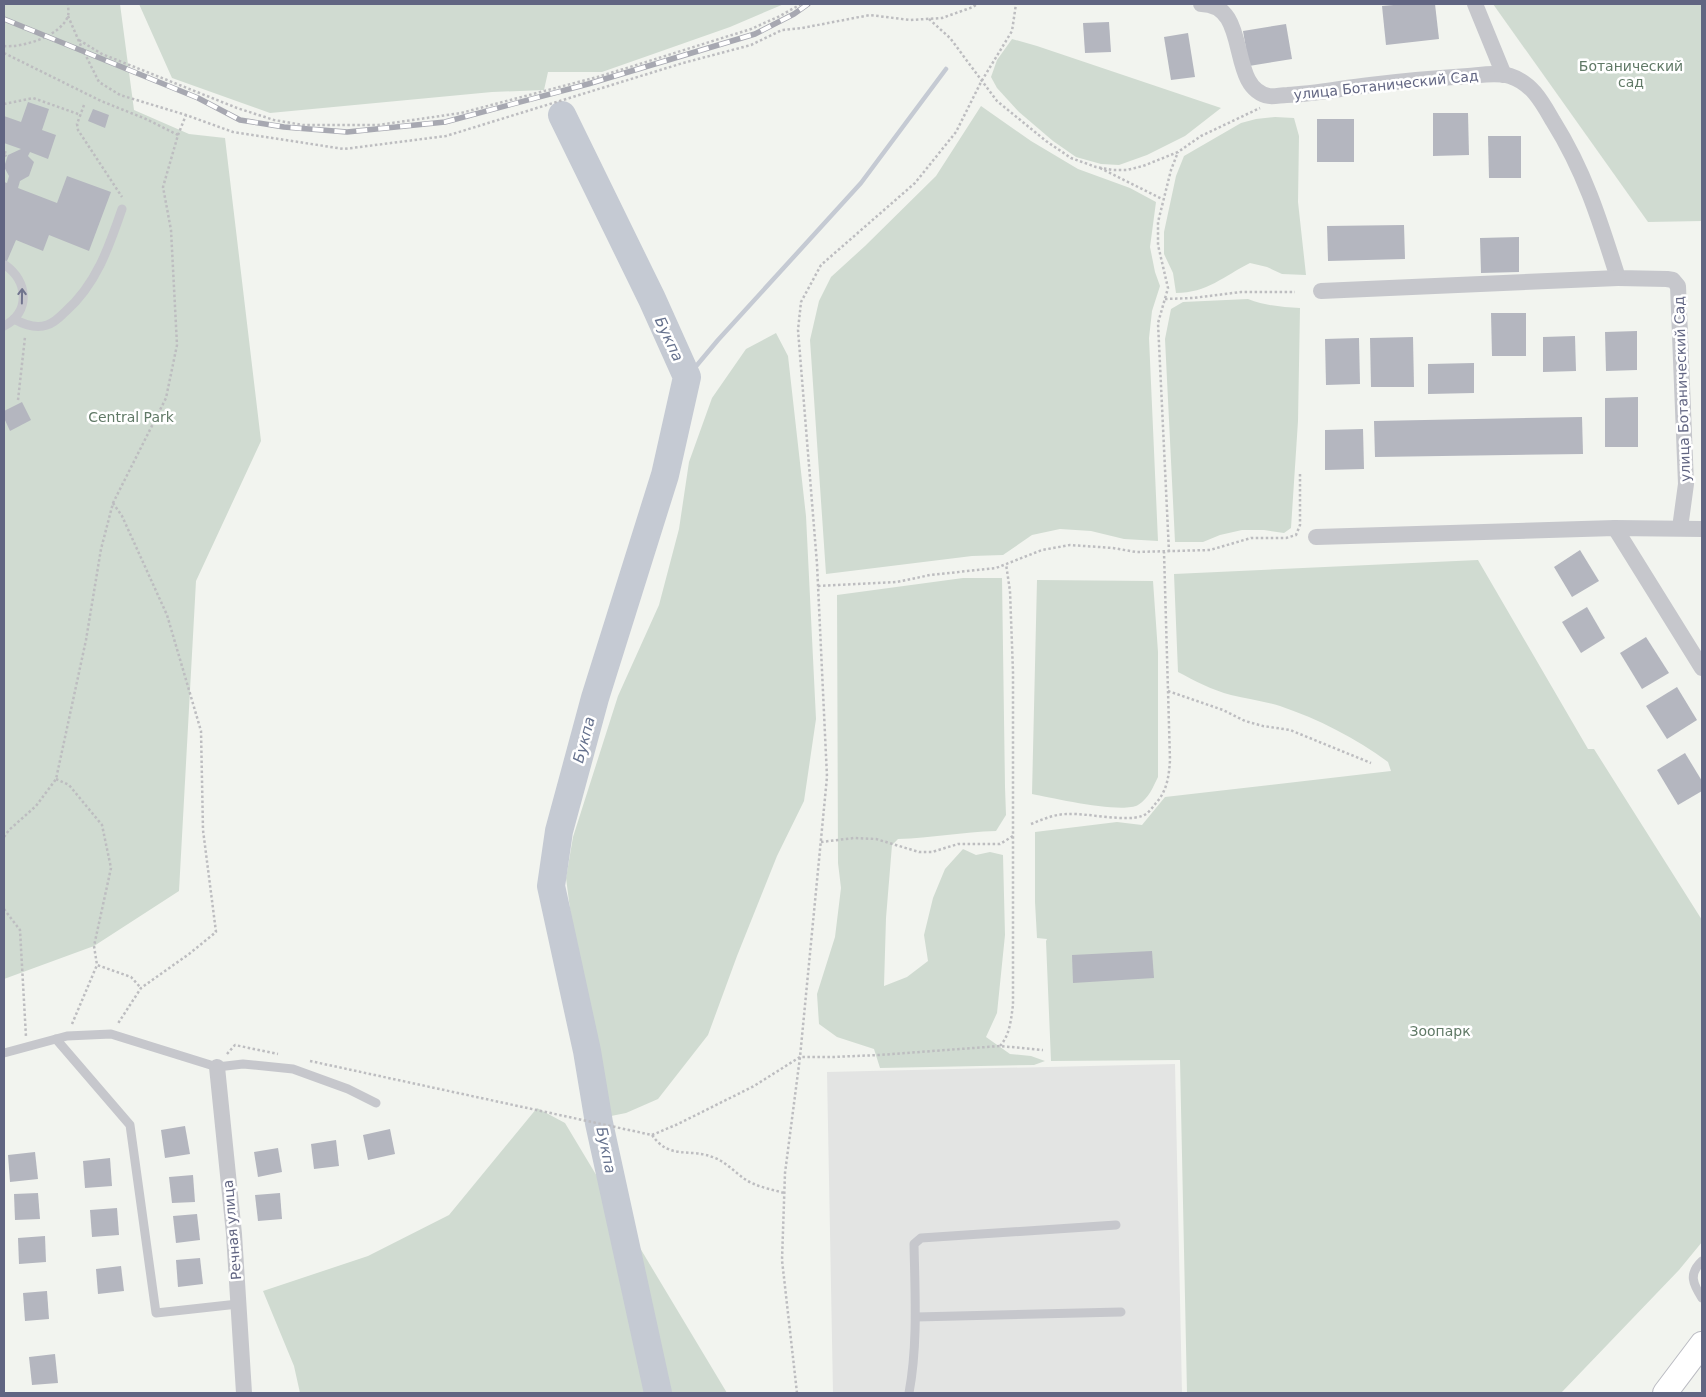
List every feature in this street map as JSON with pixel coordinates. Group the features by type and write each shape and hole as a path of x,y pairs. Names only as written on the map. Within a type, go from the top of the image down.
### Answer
{"main road":[{"path":"1665,1393 1702,1344"}],"street":[{"name":"улица Ботанический Сад","path":"1201,4 1208,4 1220,9 1228,18 1249,82 1256,92 1269,96 1307,95 1412,80 1504,75 1524,83 1537,94 1569,145 1590,193 1618,278 1667,279 1672,280 1678,286 1686,484 1680,528"},
{"path":"1475,4 1504,75"},
{"path":"1321,291 1618,278"},
{"path":"1615,528 1702,668"},
{"path":"1316,537 1615,528 1702,529"},
{"name":"Речная улица","path":"217,1067 234,1234 244,1393"}],"lane":[{"path":"14,319 38,327 46,326 55,321 78,300 91,284 122,209"},
{"path":"4,326 14,319 19,312 23,295 18,278 5,265"},
{"path":"4,1053 67,1036 110,1034 217,1067 242,1064 293,1069 348,1089 376,1103"},
{"path":"56,1038 130,1125 156,1313 238,1304"},
{"path":"909,1393 914,1364 916,1317 914,1244 921,1238 1116,1225"},
{"path":"1702,1261 1694,1272 1693,1282 1702,1298"},
{"path":"916,1317 1121,1312"}],"path":[{"path":"68,4 68,16 100,82 120,95 186,115 232,132 344,149 446,136 683,62 751,45 782,30 870,15 910,20 942,18 977,4"},
{"path":"78,39 102,54 237,108 274,120 303,125 378,125 462,113 601,76 712,43 751,29 801,4"},
{"path":"797,1393 782,1260 784,1192 800,1057 826,776 818,586 798,330 801,302 821,265 915,183 956,132 981,82 1012,31 1016,4"},
{"path":"4,46 14,47 48,36 60,27 68,16"},
{"path":"929,19 950,38 997,101 1046,142 1071,158 1096,167 1163,200"},
{"path":"4,53 178,135"},
{"path":"4,104 33,98 81,115"},
{"path":"84,105 77,124 78,130 121,194 123,201 122,209"},
{"path":"1096,167 1127,170 1142,166 1178,152 1201,136 1262,107"},
{"path":"4,837 9,830 36,806 56,779 86,640 101,549 113,503 166,398 177,345 171,230 164,187 178,135 186,115"},
{"path":"4,152 7,153 4,158"},
{"path":"1169,552 1158,323 1168,288 1158,245 1158,222 1178,152"},
{"path":"1165,299 1241,292 1295,292"},
{"path":"18,400 26,324"},
{"path":"818,586 896,582 930,575 996,568 1042,550 1070,545 1113,548 1136,552 1169,552 1210,550 1251,538 1286,538 1296,535 1300,525 1300,474"},
{"path":"110,1034 141,988 216,932 203,830 201,731 167,615 122,516 113,503"},
{"path":"1031,824 1048,817 1067,814 1132,818 1143,816 1152,809 1165,789 1170,775 1164,552"},
{"path":"1000,1046 1004,1042 1009,1029 1013,1005 1013,672 1010,591 1006,564"},
{"path":"1168,691 1223,710 1244,721 1290,730 1370,763"},
{"path":"56,779 69,785 102,825 111,868 94,946 97,965 67,1036"},
{"path":"821,842 854,838 876,839 919,852 932,852 958,844 1000,844 1013,836"},
{"path":"4,909 20,930 26,1047"},
{"path":"97,965 131,977 141,988"},
{"path":"217,1067 235,1045 282,1055"},
{"path":"309,1061 652,1135 754,1086 800,1057 879,1056 1000,1046 1043,1050"},
{"path":"652,1135 658,1144 670,1151 699,1152 716,1158 728,1164 740,1176 754,1184 784,1192"}],"shaded area":[{"path":"1175,1064 1182,1393 833,1393 827,1072"}],"green space":[{"name":"Central Park","path":"4,4 120,4 134,110 189,134 225,138 261,441 196,581 179,891 94,946 4,979"},
{"path":"139,4 784,4 730,27 602,72 548,72 544,90 492,92 270,113 172,78"},
{"name":"Ботанический сад","path":"1493,4 1702,4 1702,221 1648,222"},
{"path":"1012,39 1221,108 1185,136 1147,155 1119,165 1101,164 1076,157 1053,141 1019,112 997,88 991,77 997,60"},
{"path":"981,106 1031,141 1078,169 1130,188 1156,202 1150,247 1160,286 1152,311 1149,338 1158,541 1124,539 1091,531 1060,529 1032,535 1003,555 972,556 826,574 810,340 819,301 831,277 936,176"},
{"path":"1275,117 1294,118 1299,136 1298,202 1306,275 1282,274 1267,267 1250,263 1206,287 1176,293 1173,273 1164,254 1164,232 1176,176 1184,156 1241,123"},
{"path":"1248,299 1268,305 1300,308 1298,421 1291,528 1284,533 1264,530 1242,530 1220,535 1203,542 1175,542 1165,339 1171,309 1183,302"},
{"path":"776,333 788,356 806,516 816,719 804,801 777,856 708,1035 658,1099 626,1113 606,1117 575,948 566,878 573,837 618,696 659,605 679,529 689,462 712,398 746,349"},
{"name":"Зоопарк","path":"1478,560 1588,749 1594,749 1702,920 1702,1242 1679,1270 1561,1393 1187,1393 1180,1060 1051,1061 1047,939 1037,938 1035,832 1117,822 1142,825 1165,797 1391,771 1388,762 1376,753 1322,723 1280,706 1217,691 1178,672 1174,574"},
{"path":"963,578 1002,578 1006,815 996,831 898,839 892,845 886,918 884,986 907,977 928,961 924,935 933,898 945,869 963,849 976,855 990,852 1003,855 1005,935 997,1013 986,1037 1010,1054 1031,1056 1045,1061 1034,1065 880,1068 874,1049 837,1037 819,1024 817,994 835,937 841,888 838,863 837,595"},
{"path":"1037,580 1153,581 1158,652 1158,777 1148,796 1138,805 1118,808 1103,807 1032,794"},
{"path":"537,1108 565,1123 727,1393 300,1393 294,1366 263,1291 368,1256 449,1215"}],"building":[{"path":"1435,4 1439,39 1386,45 1382,6"},
{"path":"1109,22 1111,52 1085,53 1083,23"},
{"path":"1286,24 1292,59 1249,66 1243,31"},
{"path":"1188,33 1195,77 1171,80 1164,37"},
{"path":"28,102 49,109 42,130 56,135 48,159 30,152 28,156 34,162 29,176 20,181 18,188 57,203 67,176 111,192 89,251 49,235 43,251 16,240 4,268 4,182 7,183 9,176 4,167 8,155 21,149 4,143 4,116 21,122"},
{"path":"93,109 109,115 105,128 88,121"},
{"path":"1433,113 1468,113 1469,155 1433,156"},
{"path":"1317,119 1354,119 1354,162 1317,162"},
{"path":"1488,136 1521,136 1521,178 1489,178"},
{"path":"1404,225 1405,259 1328,261 1327,226"},
{"path":"1519,237 1519,272 1481,273 1480,238"},
{"path":"1491,313 1526,313 1526,356 1492,356"},
{"path":"1637,331 1637,370 1606,371 1605,332"},
{"path":"1575,336 1576,371 1543,372 1543,337"},
{"path":"1413,337 1414,387 1371,387 1370,338"},
{"path":"1359,338 1360,384 1326,385 1325,339"},
{"path":"1474,363 1474,393 1428,394 1428,364"},
{"path":"1638,397 1638,447 1605,447 1605,398"},
{"path":"22,402 31,420 10,431 4,418 4,411"},
{"path":"1582,417 1583,454 1375,457 1374,421"},
{"path":"1363,429 1364,469 1325,470 1325,430"},
{"path":"1580,550 1599,581 1572,597 1554,567"},
{"path":"1587,607 1605,638 1581,653 1562,622"},
{"path":"1646,637 1669,673 1642,689 1620,653"},
{"path":"1677,687 1697,720 1667,739 1646,706"},
{"path":"1685,753 1702,781 1702,791 1678,805 1657,770"},
{"path":"1152,951 1154,978 1073,983 1072,955"},
{"path":"185,1126 190,1154 165,1158 161,1130"},
{"path":"390,1129 395,1154 368,1160 363,1135"},
{"path":"336,1140 339,1166 314,1169 311,1144"},
{"path":"278,1148 282,1172 258,1177 254,1152"},
{"path":"35,1152 38,1179 10,1182 8,1155"},
{"path":"110,1158 112,1186 85,1188 83,1161"},
{"path":"193,1175 195,1202 172,1203 169,1177"},
{"path":"38,1193 40,1219 15,1220 14,1194"},
{"path":"280,1193 282,1219 258,1221 255,1195"},
{"path":"117,1208 119,1235 92,1237 90,1210"},
{"path":"197,1214 200,1240 176,1243 173,1216"},
{"path":"45,1236 46,1262 19,1264 18,1238"},
{"path":"200,1258 203,1284 178,1287 176,1260"},
{"path":"121,1266 124,1291 98,1294 96,1269"},
{"path":"47,1291 49,1319 25,1321 23,1293"},
{"path":"55,1354 58,1383 32,1385 29,1357"}],"waterway":[{"path":"687,377 718,340 861,183 946,69"},
{"name":"Букпа","path":"562,115 652,299 687,377 665,475 595,698 559,831 551,886 587,1051 599,1123 658,1393"}],"railway":[{"path":"4,19 198,98 240,120 284,127 347,132 445,122 588,84 755,34 794,14 808,4"}]}
